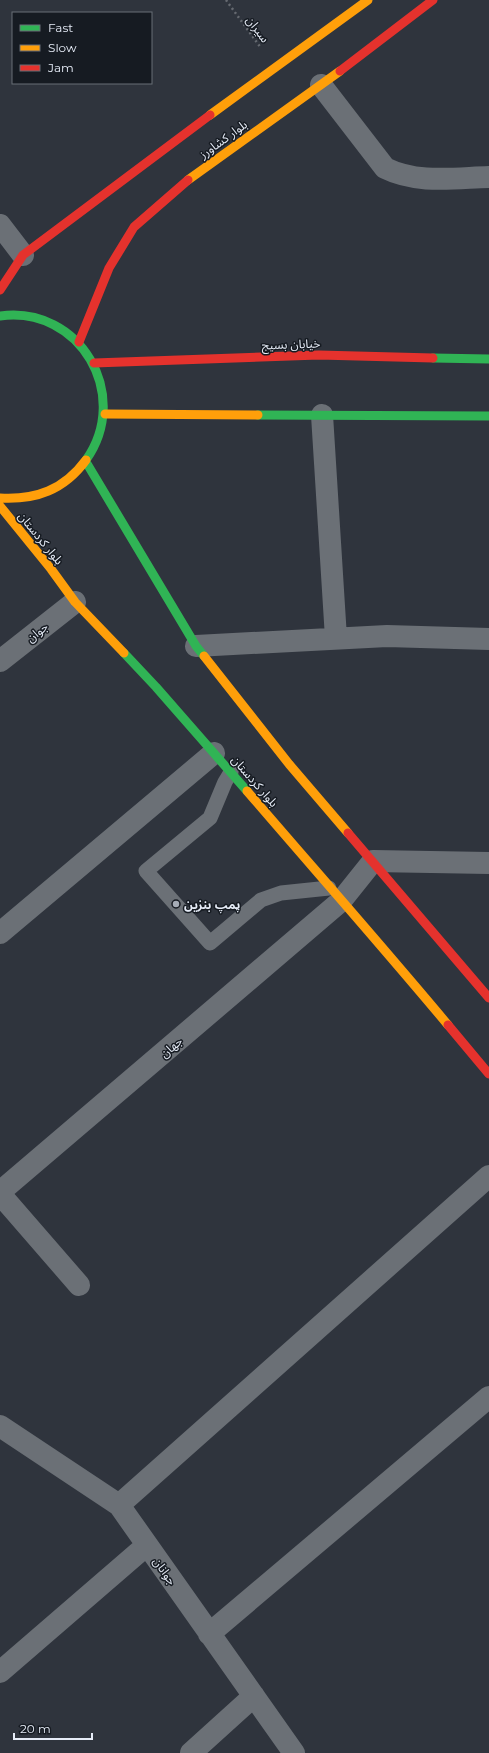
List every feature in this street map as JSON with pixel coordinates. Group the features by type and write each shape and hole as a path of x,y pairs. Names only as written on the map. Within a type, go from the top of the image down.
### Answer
{"main road":[{"path":"0,290 23,255 368,0"},
{"name":"بلوار کشاورز","path":"78,342 109,268 134,228 178,187 434,0"},
{"path":"0,316 33,317 58,326 78,342 94,363 103,387 105,414 99,439 86,462 68,481 45,493 19,499 0,498"},
{"name":"خیابان بسیج","path":"94,363 319,355 489,359"},
{"path":"105,414 489,416"},
{"path":"86,462 196,646 289,764 489,998"},
{"name":"بلوار کردستان","path":"0,506 51,569 75,602 156,687 231,772 313,866 335,894 381,945 489,1074"}],"street":[{"path":"321,84 385,168 398,174 425,179 489,177"},
{"path":"0,226 23,255"},
{"path":"322,415 336,638"},
{"name":"جوان","path":"0,662 75,602"},
{"path":"196,646 387,636 489,639"},
{"path":"0,933 214,753"},
{"path":"373,861 489,863"},
{"name":"جهان","path":"0,1193 373,861"},
{"path":"119,1505 489,1176"},
{"path":"0,1193 78,1285"},
{"path":"209,1634 489,1397"},
{"name":"جوانان","path":"0,1426 119,1505 294,1753"},
{"path":"0,1672 147,1545"},
{"path":"190,1753 254,1696"}],"lane":[{"path":"231,772 225,782 210,818 146,871 210,943 261,900 281,893 335,894"}],"path":[{"name":"سیران","path":"226,0 276,68"}],"traffic: fast":[{"path":"0,316 29,316 54,325 74,340 90,360 100,383 103,409 99,435 86,460"},
{"path":"433,358 489,359"},
{"path":"258,415 489,416"},
{"path":"86,462 196,646 204,656"},
{"path":"124,653 156,687 247,791"}],"traffic: slow":[{"path":"210,115 368,0"},
{"path":"188,180 340,71"},
{"path":"105,414 258,415"},
{"path":"0,498 26,497 48,491 59,486 68,479 86,460"},
{"path":"0,506 51,569 75,602 124,653"},
{"path":"204,656 289,764 348,833"},
{"path":"247,791 448,1025"}],"traffic: jam":[{"path":"340,71 433,0"},
{"path":"0,290 23,255 210,115"},
{"path":"79,342 109,268 134,227 188,180"},
{"path":"94,363 319,355 433,358"},
{"path":"348,833 489,998"},
{"path":"448,1025 489,1074"}],"place":[{"name":"پمپ بنزین","path":"176,904"}]}
